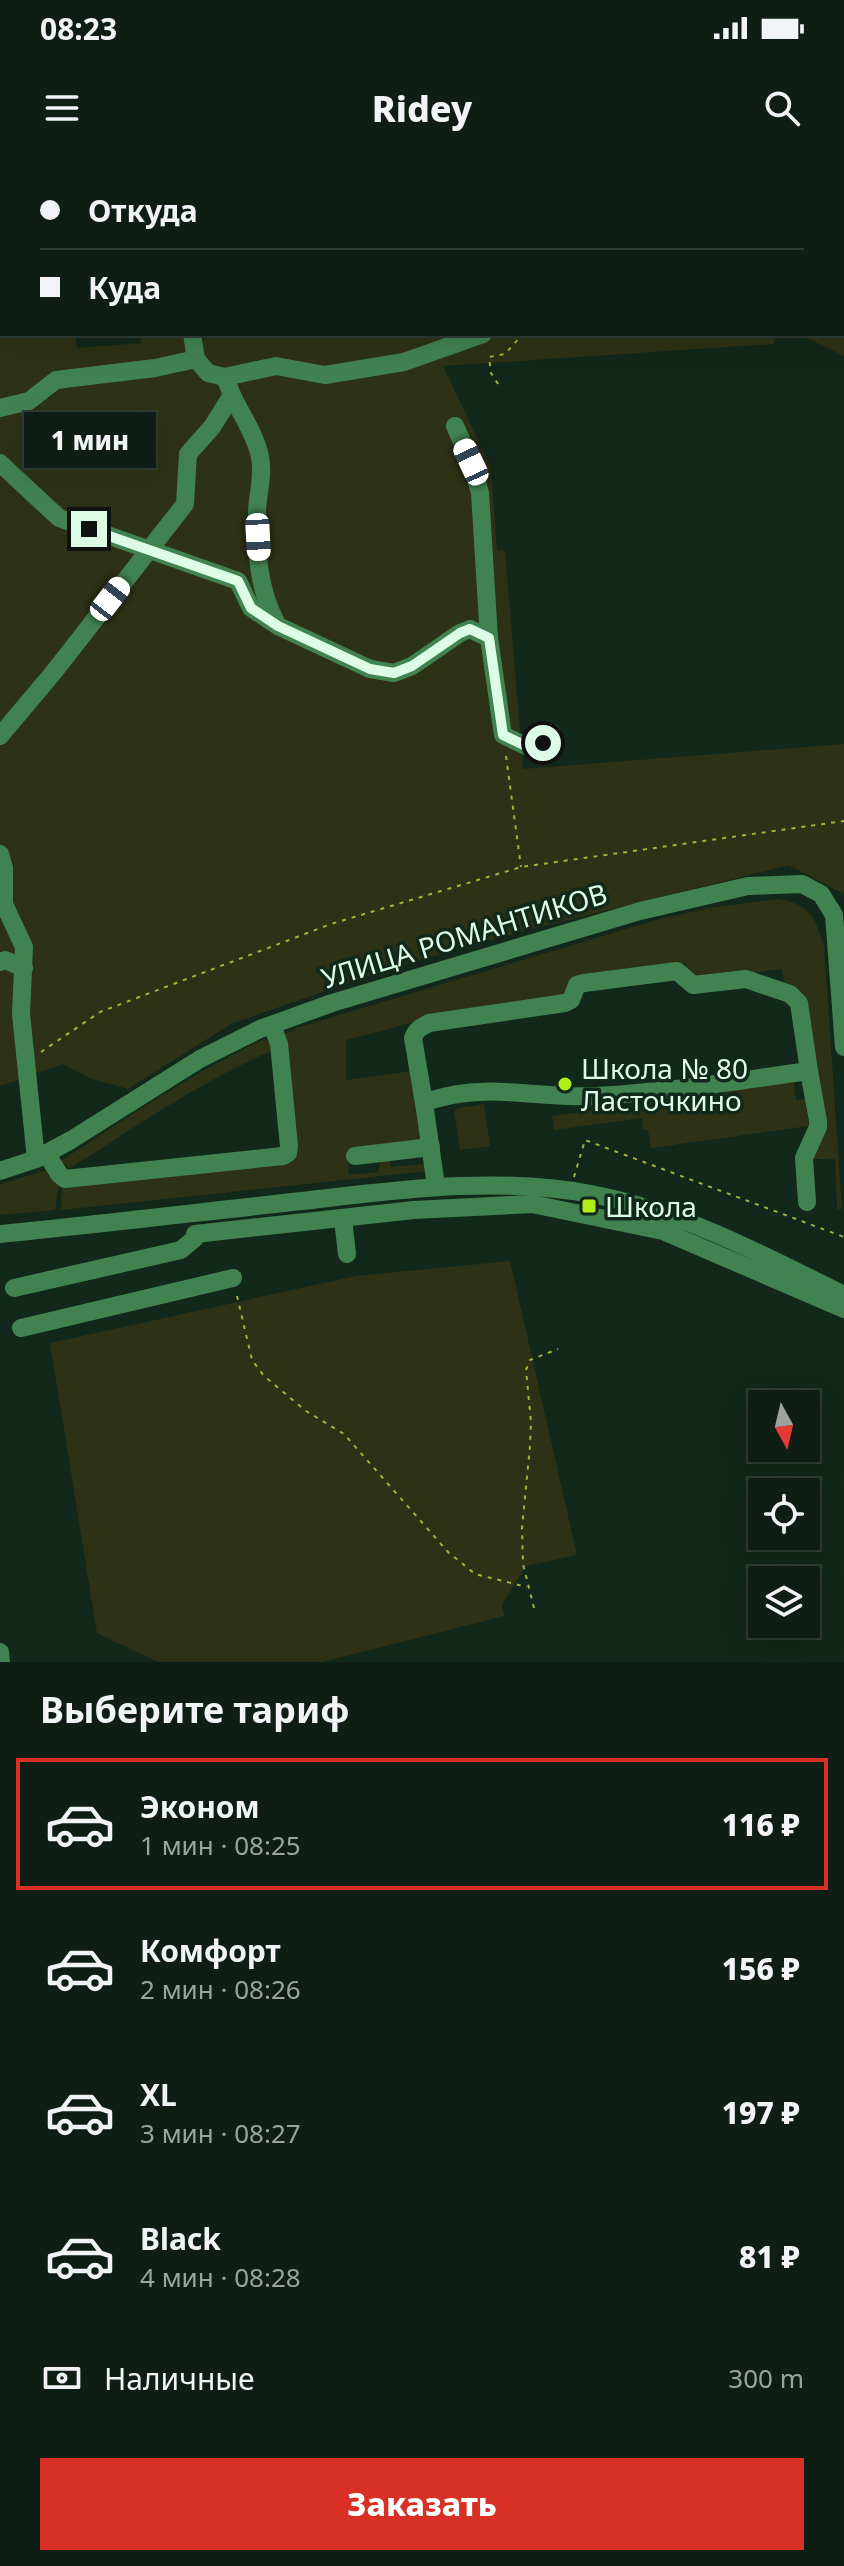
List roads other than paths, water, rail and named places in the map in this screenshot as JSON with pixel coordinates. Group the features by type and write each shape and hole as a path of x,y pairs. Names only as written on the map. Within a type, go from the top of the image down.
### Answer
{"street":[{"path":"192,336 196,359 208,373 228,386 257,446 261,460 256,514 259,560 266,605 278,626"},
{"path":"0,736 185,504 188,454 212,427 228,386 276,366 325,375 404,362 477,336"},
{"path":"0,408 29,401 56,380 155,368 196,359"},
{"path":"455,426 471,462 480,493 489,638 503,735 528,747 543,743 552,733"},
{"path":"0,463 59,518 238,581 251,608 278,626 370,669 394,673 412,666 470,629 489,638"},
{"path":"0,854 4,868 4,904 24,947 21,1014 25,1063 41,1156 65,1179 283,1156 288,1153 279,1044 272,1025"},
{"name":"УЛИЦА РОМАНТИКОВ","path":"0,1171 41,1156 71,1140 200,1059 272,1025 345,999 640,911 748,886 802,884 821,894 834,915 844,1047"},
{"path":"0,962 5,960 24,968"},
{"path":"436,1186 413,1038 415,1032 429,1023 565,1003 571,1000 577,985 584,983 677,971 693,985 746,979 790,994 799,1003 818,1121 804,1158 807,1202"},
{"path":"424,1103 443,1096 494,1089 527,1094 595,1096 809,1071"},
{"path":"355,1156 431,1147"},
{"path":"0,1234 436,1186 533,1186 570,1191 661,1212 735,1241 844,1295"},
{"path":"14,1288 181,1250 195,1238 195,1234 414,1210 532,1204 663,1231 844,1309"},
{"path":"343,1219 347,1254"},
{"path":"21,1328 233,1278"},
{"path":"0,1652 1,1662"}],"place":[{"name":"Школа № 80 Ласточкино","path":"565,1084"},
{"name":"Школа","path":"589,1206"}]}
